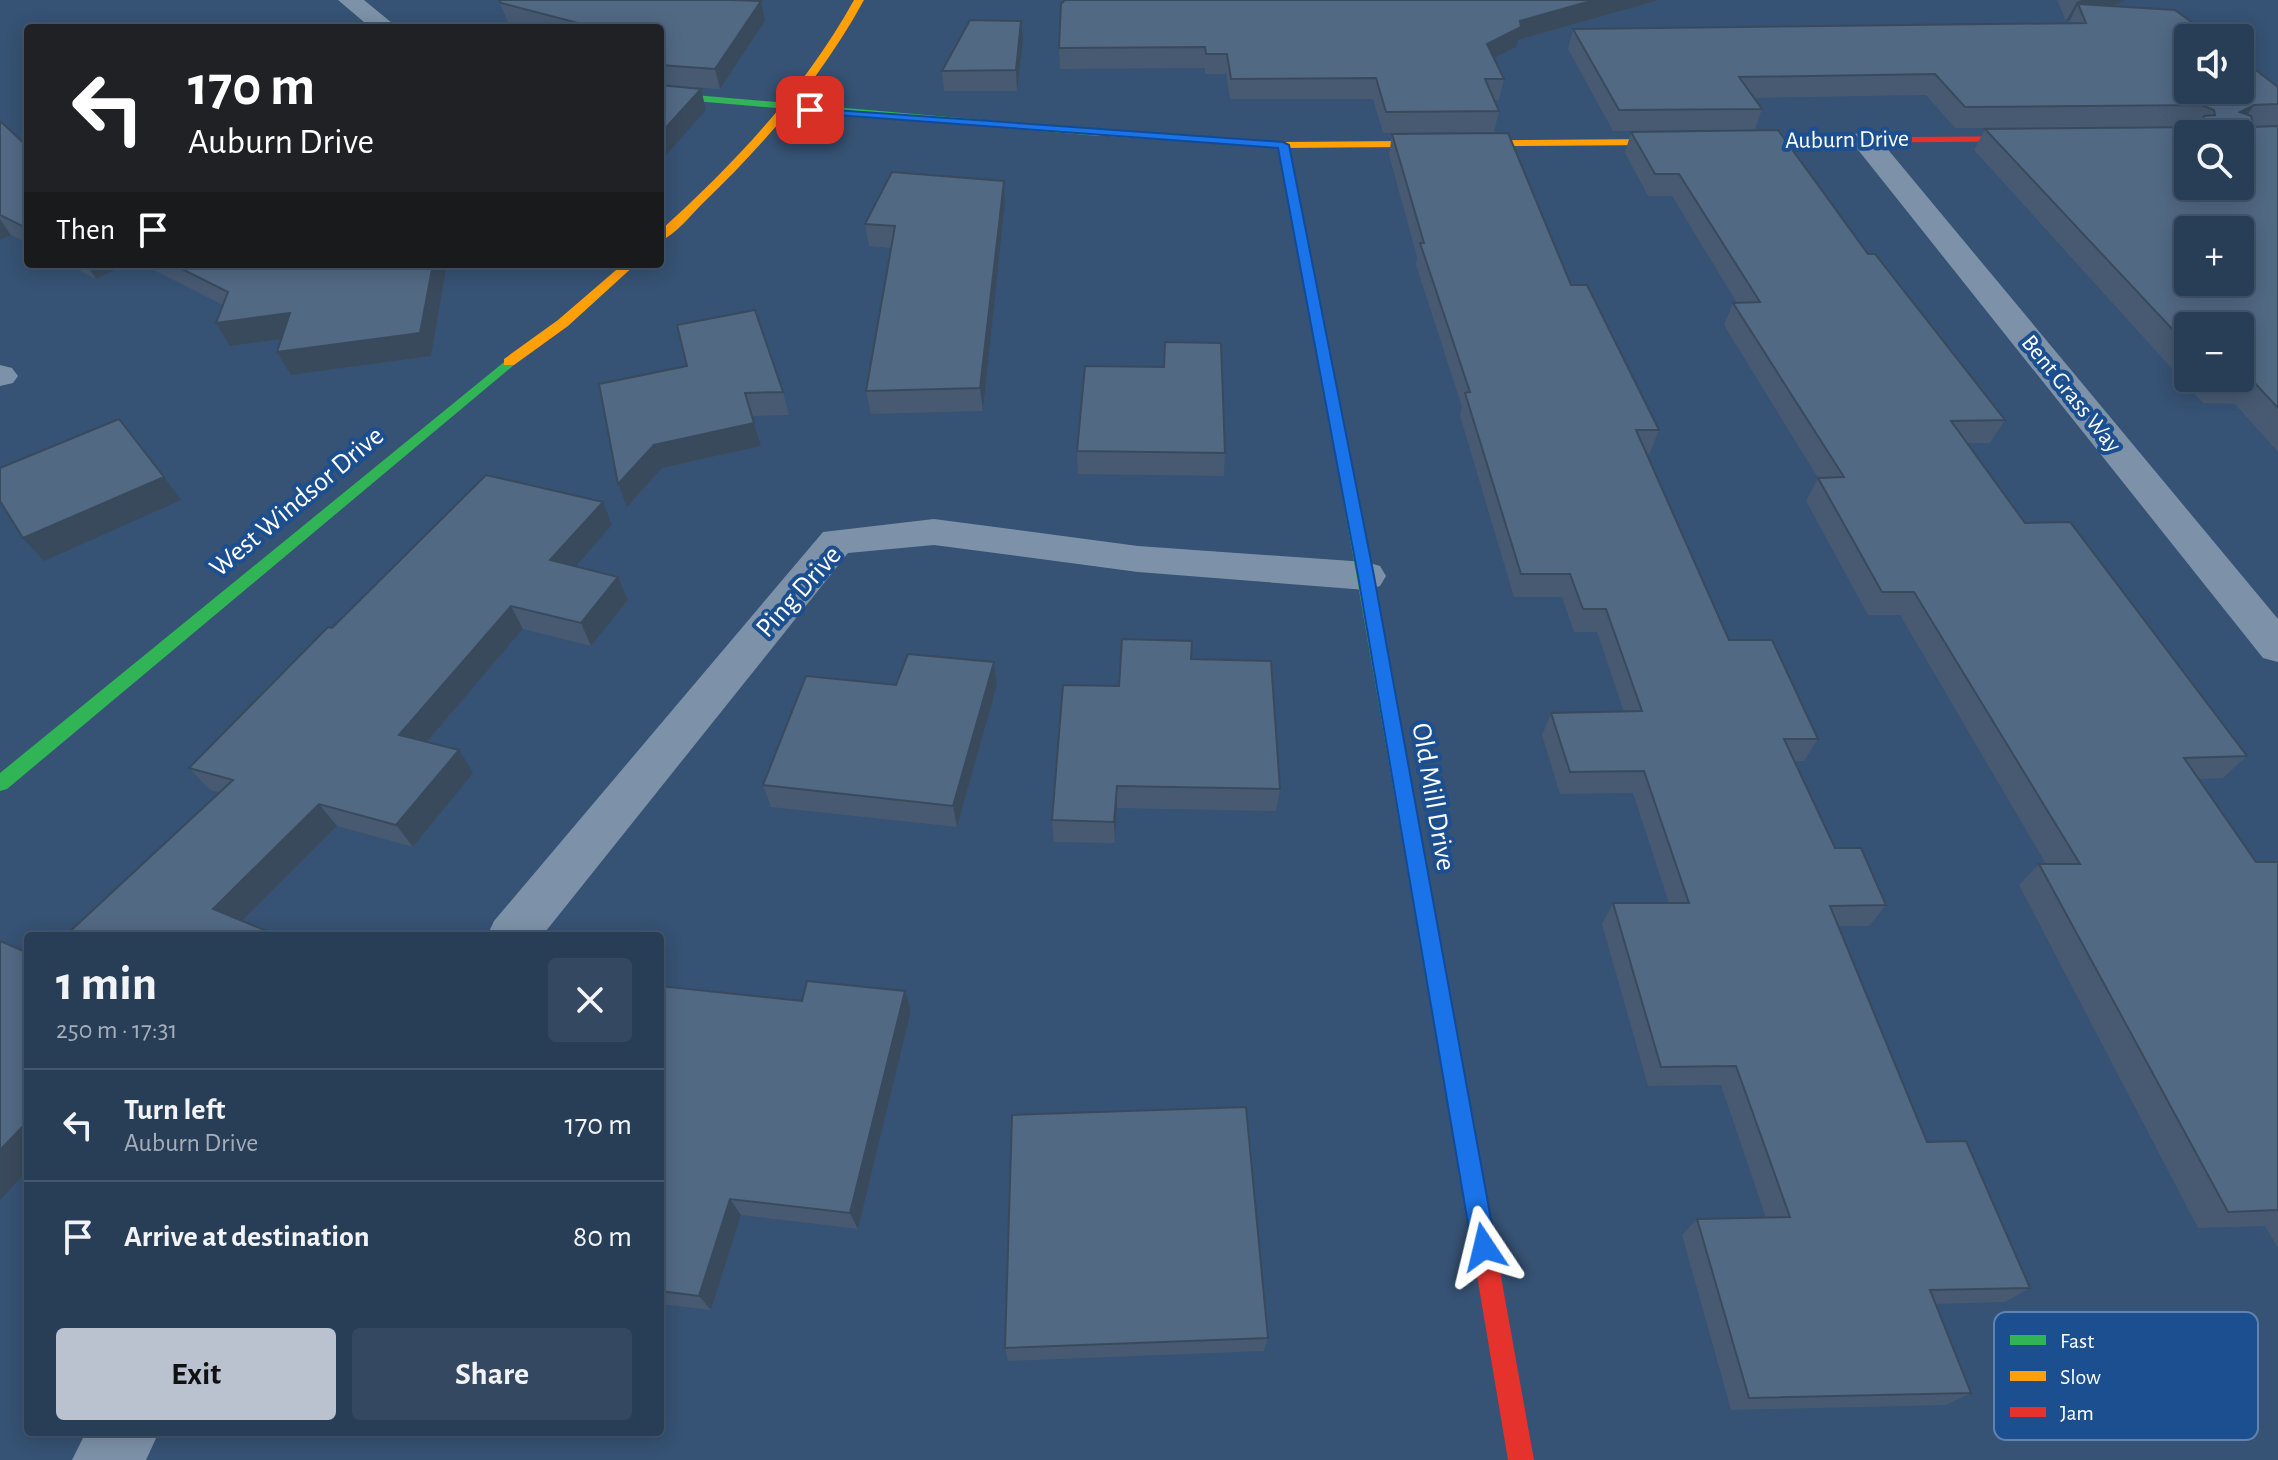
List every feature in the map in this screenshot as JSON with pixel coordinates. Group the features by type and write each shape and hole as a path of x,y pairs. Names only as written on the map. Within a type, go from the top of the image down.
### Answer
{"street":[{"path":"349,0 381,24"},
{"path":"664,233 694,207 788,108 845,31 859,0"},
{"name":"Auburn Drive","path":"664,95 788,108 1283,145 2065,138"},
{"name":"Bent Grass Way","path":"1865,140 2278,647"},
{"name":"Old Mill Drive","path":"1283,145 1366,576 1521,1460"},
{"name":"West Windsor Drive","path":"0,784 494,373 563,323 625,268"},
{"name":"Ping Drive","path":"515,932 837,541 934,532 1138,559 1366,576"},
{"path":"105,1460 124,1436"}],"building":[{"path":"499,0 761,1 715,69 664,65 664,24 582,24"},
{"path":"1065,0 1594,0 1520,21 1521,27 1487,44 1504,79 1485,79 1499,111 1386,112 1376,78 1231,79 1227,54 1206,54 1205,47 1059,48 1061,4"},
{"path":"2078,4 2175,10 2194,24 2174,24 2174,104 2254,104 2254,69 2278,87 2278,104 2254,105 2240,112 2251,116 2252,120 2203,120 2204,116 2215,115 2214,110 2201,105 1965,107 1935,74 1739,77 1762,109 1619,110 1573,29 2086,23"},
{"path":"970,20 1021,21 1016,70 942,71"},
{"path":"664,85 701,89 664,130"},
{"path":"0,121 24,143 24,227 0,215"},
{"path":"2278,126 2278,408 2254,382 2254,312 2174,312 2174,331 1985,129 2174,127 2174,200 2254,200 2254,127"},
{"path":"1778,130 1868,254 1875,254 2005,420 1951,421 2025,523 2070,522 2247,756 2184,758 2256,862 2278,862 2278,1210 2228,1212 2039,864 2080,864 1914,592 1882,592 1818,478 1844,477 1733,303 1760,302 1679,174 1655,174 1631,132"},
{"path":"1508,133 1571,285 1587,285 1659,430 1636,430 1729,640 1772,640 1818,739 1784,739 1835,848 1861,848 1886,905 1830,906 1927,1142 1966,1141 2030,1288 1930,1290 1971,1393 1749,1398 1697,1219 1790,1217 1736,1066 1661,1067 1613,903 1689,903 1644,771 1570,772 1551,713 1642,711 1606,609 1583,609 1570,574 1521,574 1465,393 1470,392 1420,243 1424,243 1392,134"},
{"path":"892,172 1004,181 980,388 866,391 895,226 865,224"},
{"path":"180,268 432,268 420,333 277,352 290,313 216,323 228,292"},
{"path":"755,310 783,392 745,393 754,423 654,445 618,484 599,384 687,366 677,325"},
{"path":"1165,342 1221,343 1225,453 1077,451 1085,366 1164,367"},
{"path":"119,419 164,477 23,538 0,501 0,468"},
{"path":"486,475 603,502 550,560 618,577 581,623 511,606 399,735 459,750 396,825 319,804 213,909 269,932 69,932 233,780 189,768 328,627 332,628"},
{"path":"1122,639 1192,641 1191,659 1271,661 1280,789 1117,786 1114,822 1052,820 1063,685 1119,686"},
{"path":"908,654 994,662 953,806 763,785 806,676 896,685"},
{"path":"0,941 24,951 24,1125 0,1150"},
{"path":"807,981 905,991 850,1213 730,1199 699,1296 664,1292 664,986 802,1001"},
{"path":"1246,1107 1268,1338 1005,1348 1012,1115"}],"traffic: fast":[{"path":"664,95 1098,133"},
{"path":"0,784 509,362"},
{"path":"1342,452 1462,1121"}],"traffic: slow":[{"path":"664,233 771,128 819,67 859,0"},
{"path":"1098,133 1283,145 1655,142"},
{"path":"509,362 563,323 625,268"}],"traffic: jam":[{"path":"1655,142 2039,139"},
{"path":"1283,145 1342,452"},
{"path":"1462,1121 1521,1460"}],"route":[{"path":"810,110 1061,131 1283,145 1366,576 1484,1247"}]}
